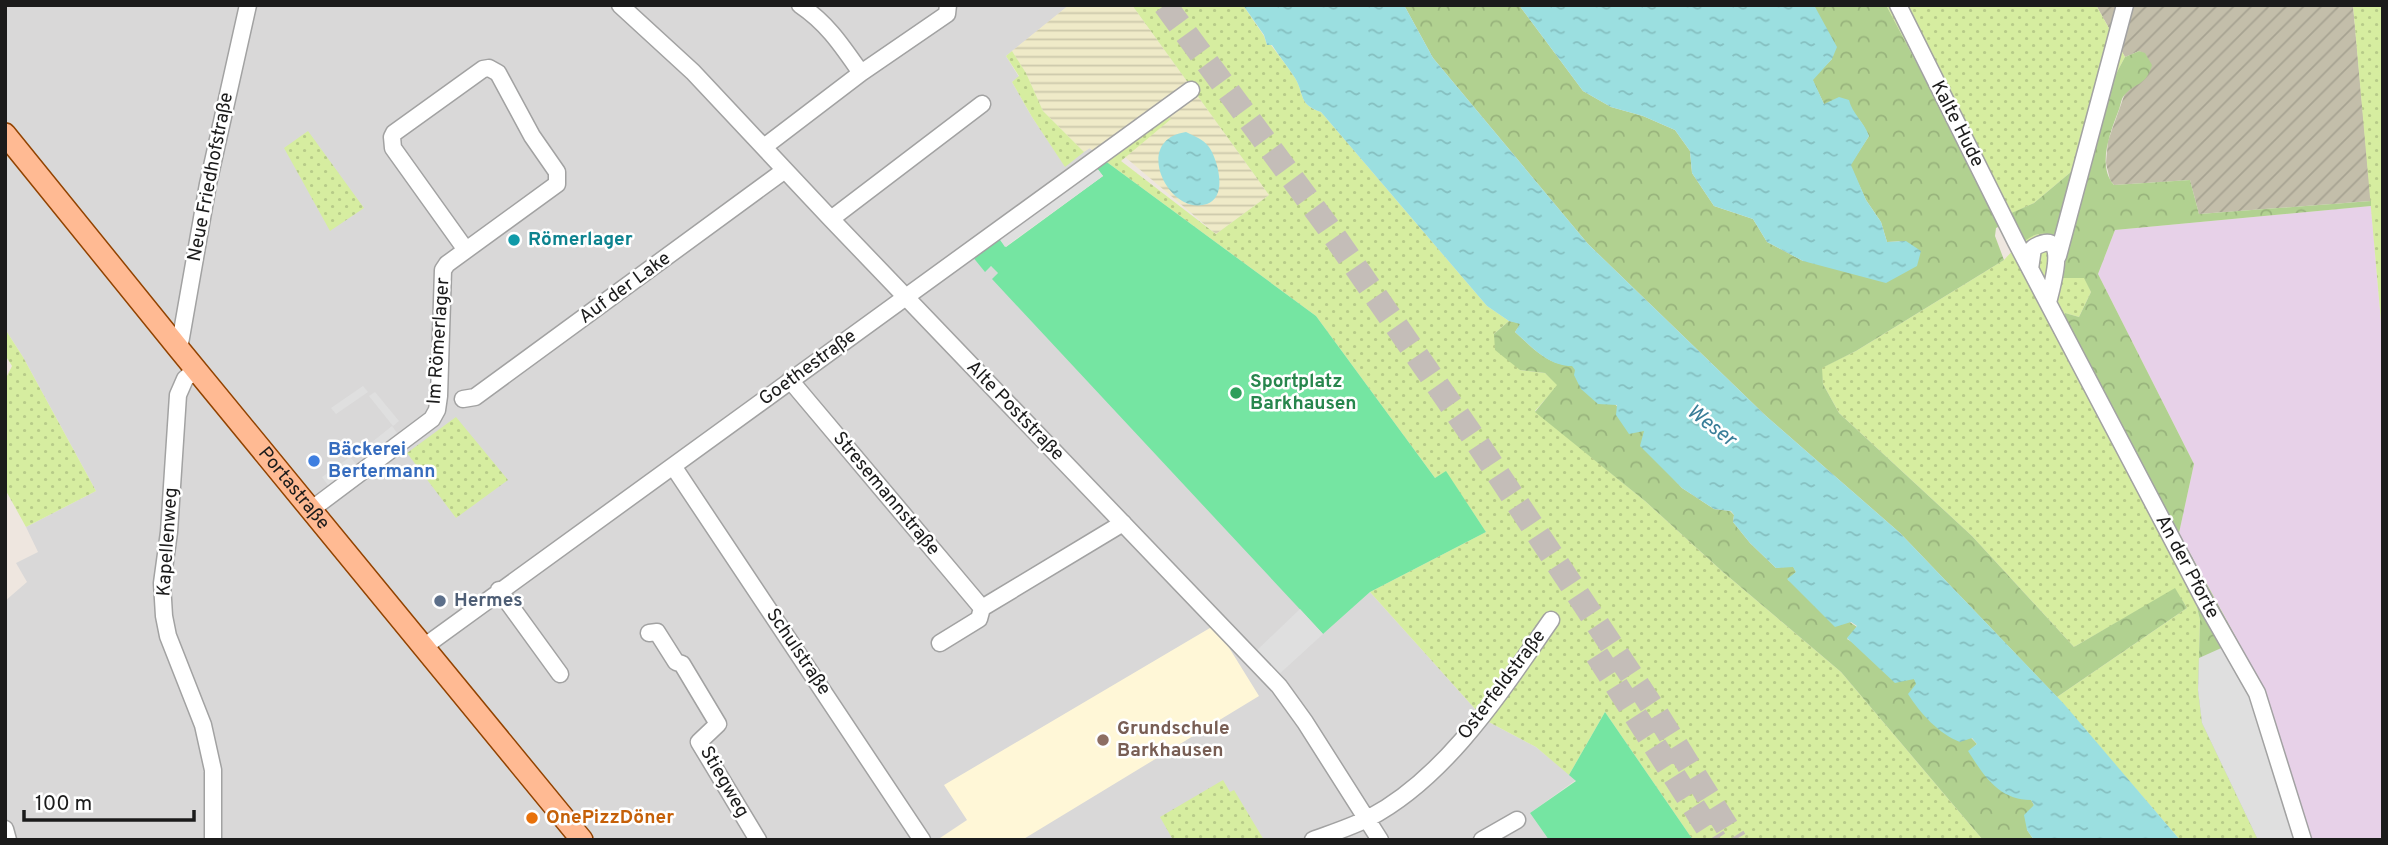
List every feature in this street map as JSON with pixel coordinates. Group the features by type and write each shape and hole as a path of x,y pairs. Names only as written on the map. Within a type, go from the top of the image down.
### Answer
{"main road":[{"name":"Portastraße","path":"5,134 582,840"}],"street":[{"name":"Neue Friedhofstraße","path":"179,349 208,184 248,5"},
{"name":"Alte Poststraße","path":"620,5 693,72 1279,686 1381,840"},
{"path":"800,5 829,29 861,73"},
{"path":"764,147 861,73 947,14 948,5"},
{"name":"Kalte Hude","path":"1898,5 2016,242"},
{"path":"2048,303 2125,5"},
{"name":"Im Römerlager","path":"312,509 432,419 437,410 439,396 443,270 447,264 557,184 559,178 532,136 498,73 489,68 483,69 392,137 393,148 466,250"},
{"name":"Goethestraße","path":"425,646 1191,90"},
{"path":"831,219 982,104"},
{"name":"Auf der Lake","path":"463,398 475,397 785,170"},
{"name":"An der Pforte","path":"2016,242 2204,600 2257,693 2303,840"},
{"path":"2030,269 2033,248 2040,244 2049,243 2058,256"},
{"name":"Kapellenweg","path":"196,369 185,379 178,395 169,533 162,583 168,636 199,712 213,770 213,840"},
{"name":"Stresemannstraße","path":"790,380 982,608"},
{"name":"Schulstraße","path":"673,466 922,840"},
{"path":"940,643 979,619 982,608 1123,523"},
{"path":"499,590 560,674"},
{"name":"Osterfeldstraße","path":"1313,840 1368,818 1394,802 1435,767 1467,735 1551,620"},
{"name":"Stiegweg","path":"649,634 657,632 676,662 682,664 718,724 699,742 758,840"},
{"path":"1482,840 1517,820"},
{"path":"5,829 9,840"}],"shaded area":[{"path":"5,5 1069,5 1006,56 1019,77 1012,82 1065,166 1089,148 1104,160 1005,247 985,271 991,266 998,273 993,279 1324,633 1370,592 1485,720 1536,747 1576,780 1530,813 1549,840 5,840 5,601 27,582 16,563 38,552 26,527 96,491 5,329"},
{"path":"1069,5 1132,5 1269,195 1216,234 1125,157 1171,118 1104,160 1090,148 1084,152 1043,111 1026,73 1012,51"},
{"path":"2096,5 2353,5 2371,201 2199,214 2190,180 2114,185 2106,163 2108,141 2124,96 2145,54 2139,51 2125,57"},
{"path":"1096,167 1103,176 1005,247 994,231"},
{"path":"2371,206 2383,344 2383,840 2309,840 2263,687 2179,533 2194,464 2098,274 2115,230"},
{"path":"363,386 368,392 336,414 331,408"},
{"path":"375,392 399,421 393,426 369,396"},
{"path":"392,426 397,433 367,457 362,450"},
{"path":"350,457 356,464 328,485 322,477"},
{"path":"1300,609 1323,634 1276,677 1254,653"},
{"name":"Grundschule Barkhausen","path":"1215,625 1259,696 1022,840 937,840 967,820 944,785"},
{"path":"2228,645 2255,695 2300,840 2258,840 2202,723 2198,690 2199,658"}],"green space":[{"path":"1132,5 1243,5 1267,45 1271,45 1295,78 1305,102 1321,112 1487,306 1509,321 1494,334 1520,370 1545,373 1558,385 1535,411 1645,501 1723,572 1841,672 1983,840 1693,840 1605,712 1569,775 1536,747 1485,720 1370,592 1486,532 1446,472 1435,478 1316,316 1104,160 1167,115 1171,119 1121,161 1216,234 1269,195"},
{"path":"1404,5 1519,5 1583,91 1611,107 1643,116 1675,130 1690,151 1692,173 1714,206 1753,219 1767,242 1803,261 1906,241 1887,242 1881,222 1866,200 1850,165 1869,136 1864,127 1852,112 1824,104 1812,79 1832,59 1814,5 1886,5 2002,225 1996,228 1995,236 2004,260 1856,351 1822,368 1823,384 1839,413 1972,536 2074,647 2175,588 2187,608 2057,697 1900,533 1766,416 1588,244 1433,58"},
{"path":"1886,5 2096,5 2125,57 2109,87 2090,156 2034,203 2008,215 2031,236 2046,232 2069,242 2091,292 2079,317 2065,313 2209,595 2196,603 2200,620 2198,690 2202,723 2258,840 2180,840 2057,697 2187,608 2175,589 2074,647 1972,536 1839,413 1823,384 1821,368 1856,351 2004,260 2014,249"},
{"path":"2353,5 2383,5 2383,344"},
{"path":"1012,51 1026,73 1043,111 1084,152 1065,167 1012,82 1019,76 1006,56"},
{"path":"2139,51 2145,53 2152,65 2143,81 2123,97 2112,130 2106,169 2114,185 2190,180 2199,214 2371,201 2371,206 2115,230 2098,274 2194,464 2179,533 2263,687 2309,840 2258,840 2202,723 2198,690 2200,620 2196,603 2209,595 2065,317 2065,313 2079,317 2091,292 2084,278 2063,278 2069,242 2040,234 2022,243 2007,215 2034,203 2090,156 2109,87 2125,57"},
{"path":"308,131 364,208 330,231 284,148"},
{"name":"Sportplatz Barkhausen","path":"1104,160 1316,316 1435,478 1446,471 1486,532 1370,592 1323,634 992,279 998,273 991,266 985,272 972,256 998,237 1006,247 1103,176 1096,167"},
{"path":"1509,321 1521,323 1515,332 1534,349 1555,362 1572,365 1644,431 1670,475 1682,488 1714,509 1730,511 1734,515 1733,522 1776,568 1793,566 1796,572 1788,580 1857,627 1847,639 1914,679 1977,744 1969,751 2031,800 2034,805 2027,830 2034,840 1983,840 1841,672 1723,572 1645,501 1535,412 1557,385 1545,373 1520,370 1495,350 1494,334"},
{"path":"5,329 96,491 26,527 5,489 5,380 12,366 5,355"},
{"path":"456,417 508,480 456,518 407,453"},
{"path":"1605,712 1693,840 1549,840 1530,813 1576,781 1569,775"},
{"path":"1223,780 1230,792 1234,790 1264,840 1173,840 1160,817"}],"water":[{"name":"Weser","path":"1243,5 1404,5 1433,58 1588,244 1766,416 1900,533 2064,704 2180,840 2034,840 2027,830 2024,815 2034,805 2031,800 2010,796 1994,785 1968,751 1977,744 1972,738 1960,742 1931,722 1908,694 1916,684 1914,679 1895,683 1847,638 1857,626 1851,622 1835,627 1787,579 1796,572 1793,567 1776,568 1733,522 1734,515 1731,511 1714,509 1682,488 1640,446 1644,431 1629,434 1616,415 1617,405 1598,404 1581,389 1572,366 1555,363 1541,355 1515,332 1520,324 1509,321 1487,306 1321,112 1305,102 1295,78 1272,45 1267,45 1264,35"},
{"path":"1519,5 1814,5 1837,47 1832,59 1813,80 1824,104 1839,97 1849,100 1867,131 1869,136 1851,165 1866,200 1881,222 1887,242 1906,241 1921,251 1917,266 1886,283 1803,261 1767,242 1753,219 1714,206 1692,173 1690,151 1675,130 1643,116 1611,107 1583,91"},
{"path":"1186,132 1207,144 1218,169 1217,194 1207,204 1193,205 1180,199 1169,189 1162,176 1158,162 1161,148 1170,138"}],"tunnel":[{"path":"1165,5 1328,227 1478,444 1655,711 1735,840"},
{"path":"1597,655 1715,840"}],"place":[{"name":"Römerlager","path":"514,240"},
{"name":"Sportplatz Barkhausen","path":"1236,393"},
{"name":"Bäckerei Bertermann","path":"314,461"},
{"name":"Hermes","path":"440,601"},
{"name":"Grundschule Barkhausen","path":"1103,740"},
{"name":"OnePizzDöner","path":"532,818"}]}
